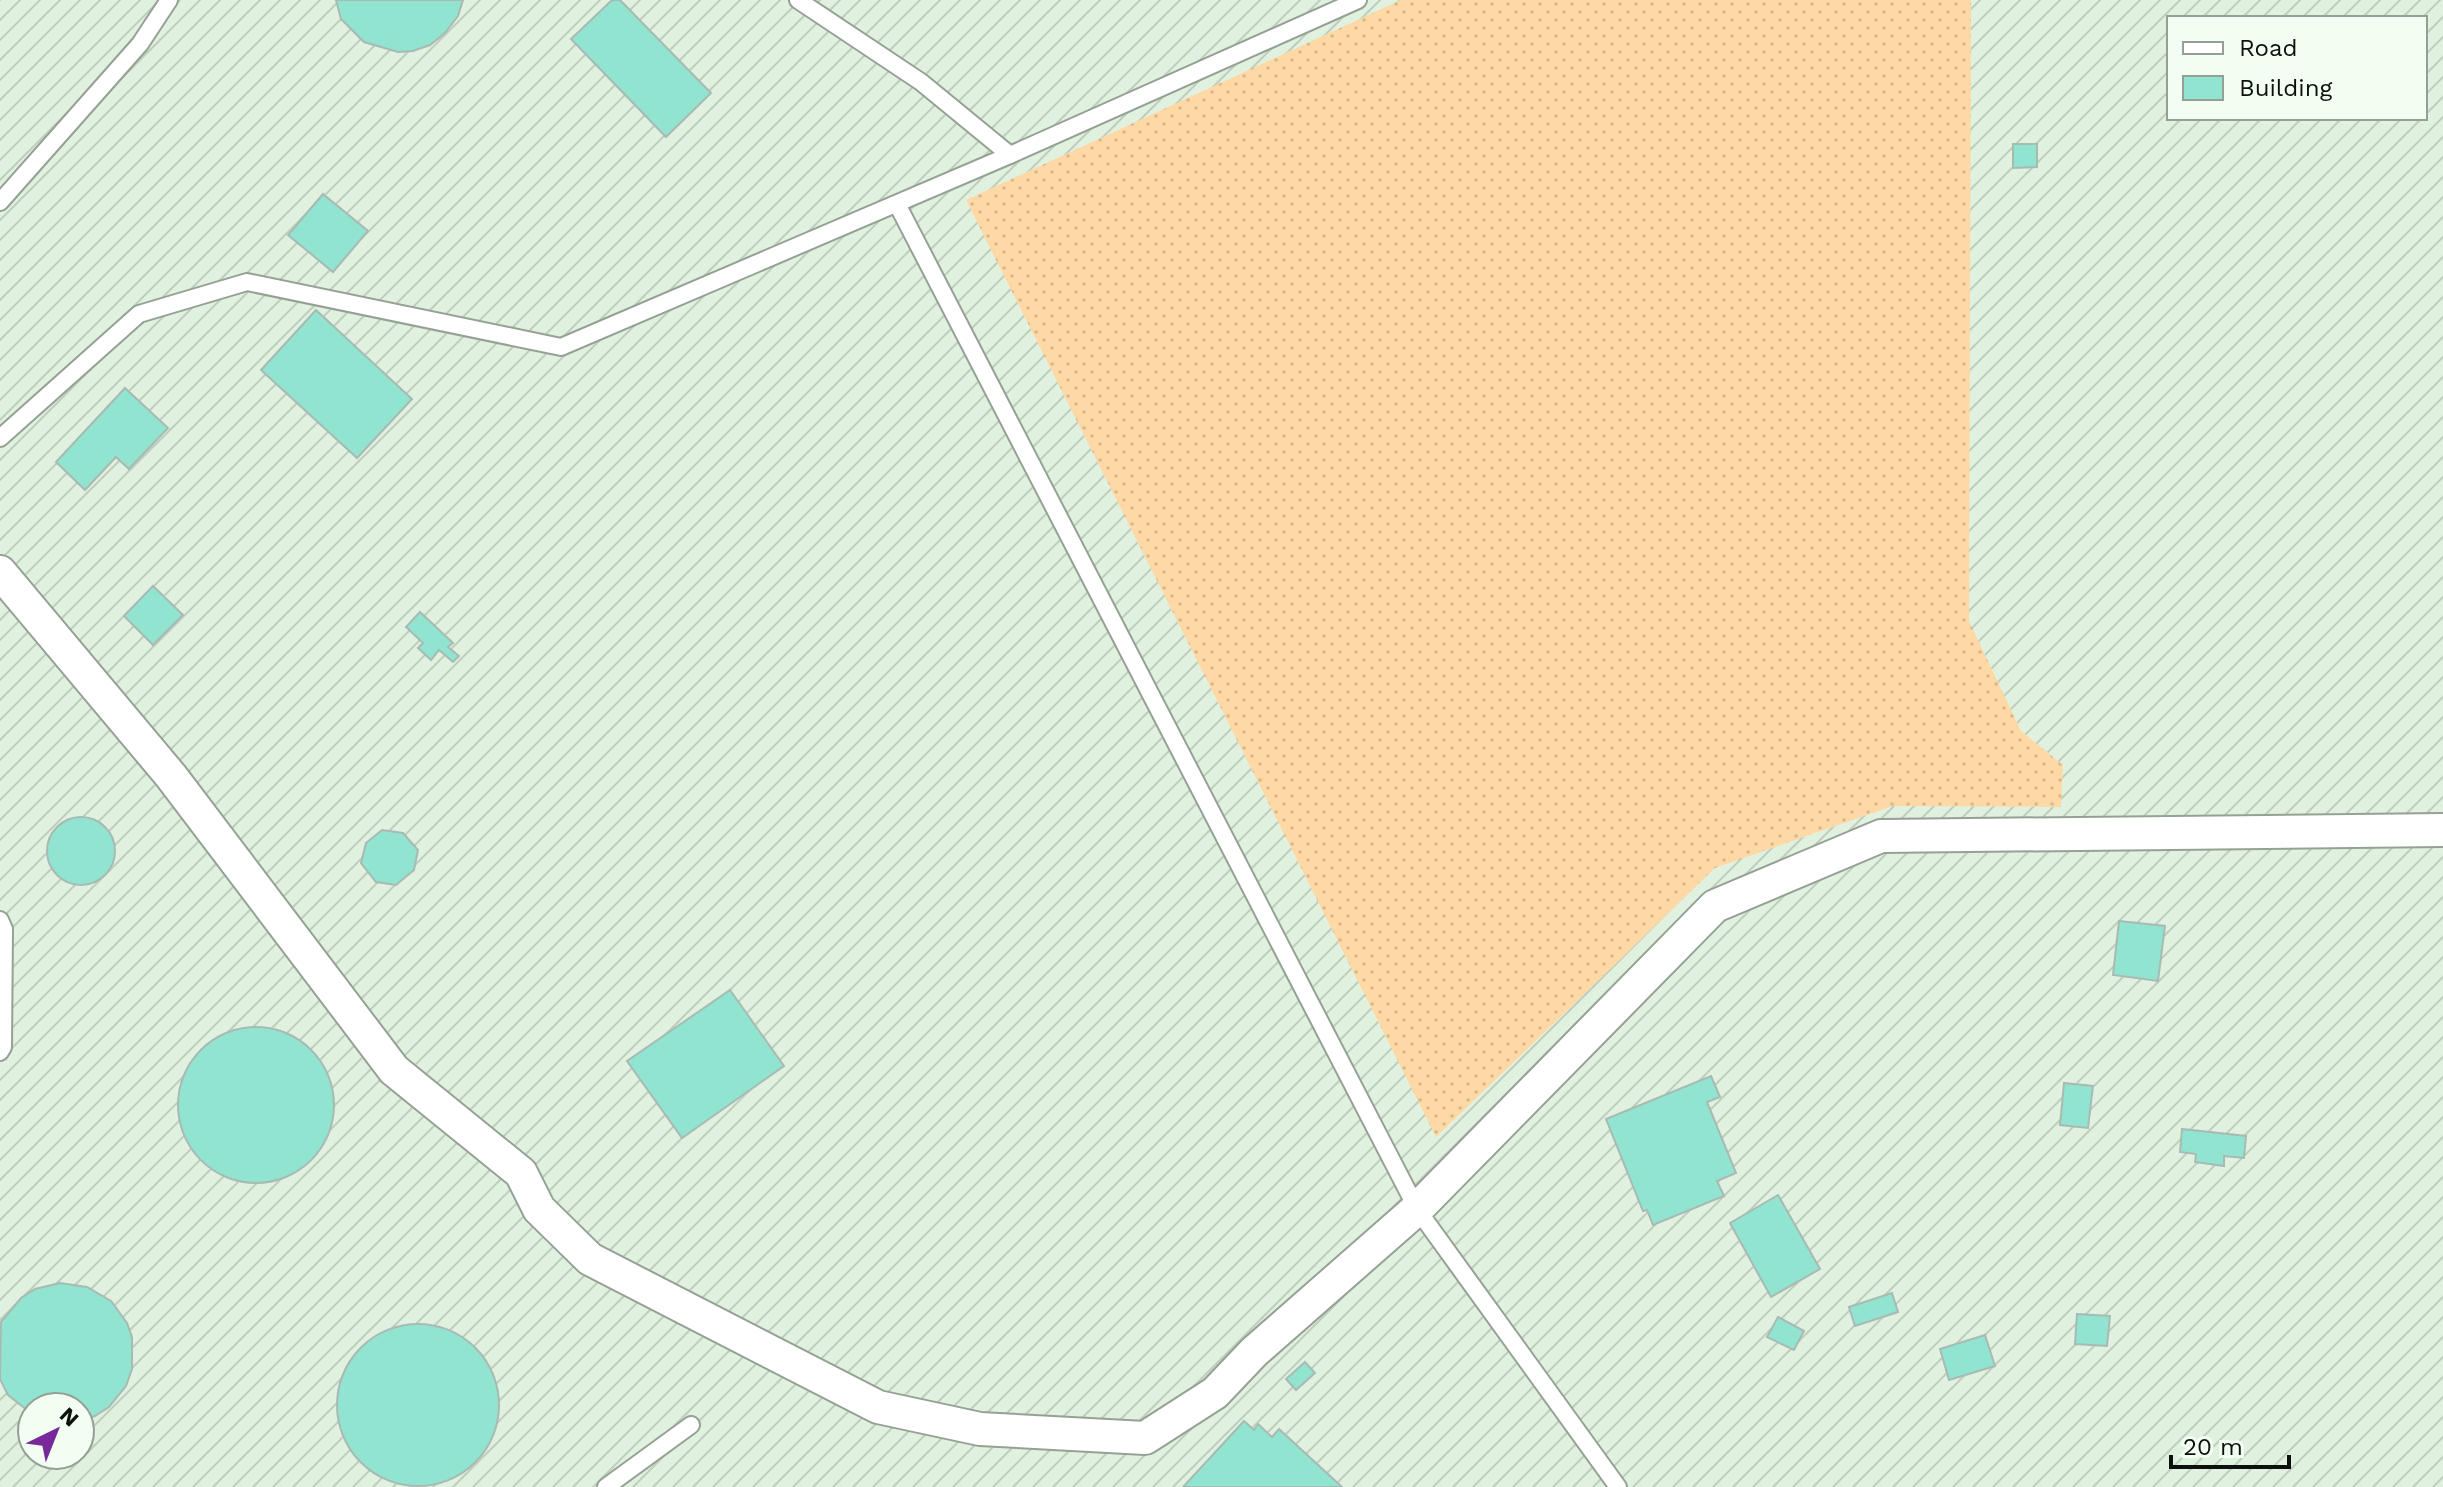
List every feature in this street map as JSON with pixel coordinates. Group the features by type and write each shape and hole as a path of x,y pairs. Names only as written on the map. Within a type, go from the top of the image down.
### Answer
{"street":[{"path":"0,572 171,776 394,1070 521,1173 539,1209 590,1259 878,1407 980,1429 1145,1438 1215,1393 1254,1352 1417,1209 1715,906 1881,836 2443,830"}],"lane":[{"path":"0,202 140,44 169,0"},
{"path":"798,0 921,82 1010,155"},
{"path":"0,438 139,314 247,282 561,347 1010,155 1358,0"},
{"path":"897,204 1417,1209 1618,1487"},
{"path":"0,920 4,929 3,1047 0,1052"},
{"path":"606,1487 691,1425"}],"shaded area":[{"path":"0,0 2443,0 2443,1487 0,1487"},
{"path":"1401,0 1971,0 1969,621 2021,731 2063,765 2061,807 1893,806 1715,868 1436,1137 966,200"}],"building":[{"path":"336,0 463,0 458,16 445,33 430,45 398,52 364,42 341,19"},
{"path":"612,0 620,0 711,93 666,137 571,39"},
{"path":"2013,144 2037,144 2037,167 2013,168"},
{"path":"323,194 368,231 333,272 288,235"},
{"path":"316,310 412,399 357,458 261,370"},
{"path":"125,388 168,428 129,469 116,457 85,490 56,462"},
{"path":"153,586 183,615 153,645 124,616"},
{"path":"420,612 453,643 448,647 459,656 453,662 439,650 431,660 418,648 423,643 406,627"},
{"path":"88,817 109,832 115,851 113,864 105,875 88,885 74,885 57,875 49,864 47,844 57,827 68,819"},
{"path":"382,830 403,833 418,850 414,870 396,885 376,882 361,863 366,843"},
{"path":"2119,921 2165,926 2158,981 2113,975"},
{"path":"730,990 784,1066 682,1138 627,1061"},
{"path":"256,1027 286,1033 311,1050 328,1075 334,1105 328,1135 311,1160 286,1177 256,1183 226,1177 201,1160 184,1135 178,1105 184,1075 201,1050 226,1033"},
{"path":"1711,1076 1720,1097 1707,1102 1736,1173 1717,1181 1724,1196 1653,1225 1647,1210 1643,1211 1606,1119"},
{"path":"2064,1083 2093,1086 2088,1128 2060,1125"},
{"path":"2182,1129 2246,1136 2244,1158 2224,1156 2224,1166 2195,1162 2196,1154 2180,1152"},
{"path":"1778,1195 1820,1269 1771,1297 1730,1223"},
{"path":"60,1283 87,1287 111,1301 127,1323 132,1337 132,1369 126,1386 109,1407 96,1415 96,1391 16,1391 16,1401 8,1395 0,1379 1,1322 21,1298 35,1289"},
{"path":"1892,1293 1898,1312 1855,1326 1849,1307"},
{"path":"2077,1314 2110,1316 2107,1346 2075,1344"},
{"path":"1778,1317 1804,1331 1794,1350 1767,1337"},
{"path":"418,1324 449,1330 476,1347 493,1374 499,1405 493,1436 476,1463 449,1480 418,1486 387,1480 360,1463 343,1436 337,1405 343,1374 360,1347 387,1330"},
{"path":"1985,1335 1995,1366 1949,1380 1940,1349"},
{"path":"1305,1362 1315,1373 1296,1390 1286,1379"},
{"path":"1244,1421 1254,1430 1258,1424 1272,1437 1279,1429 1342,1487 1183,1487"}]}
